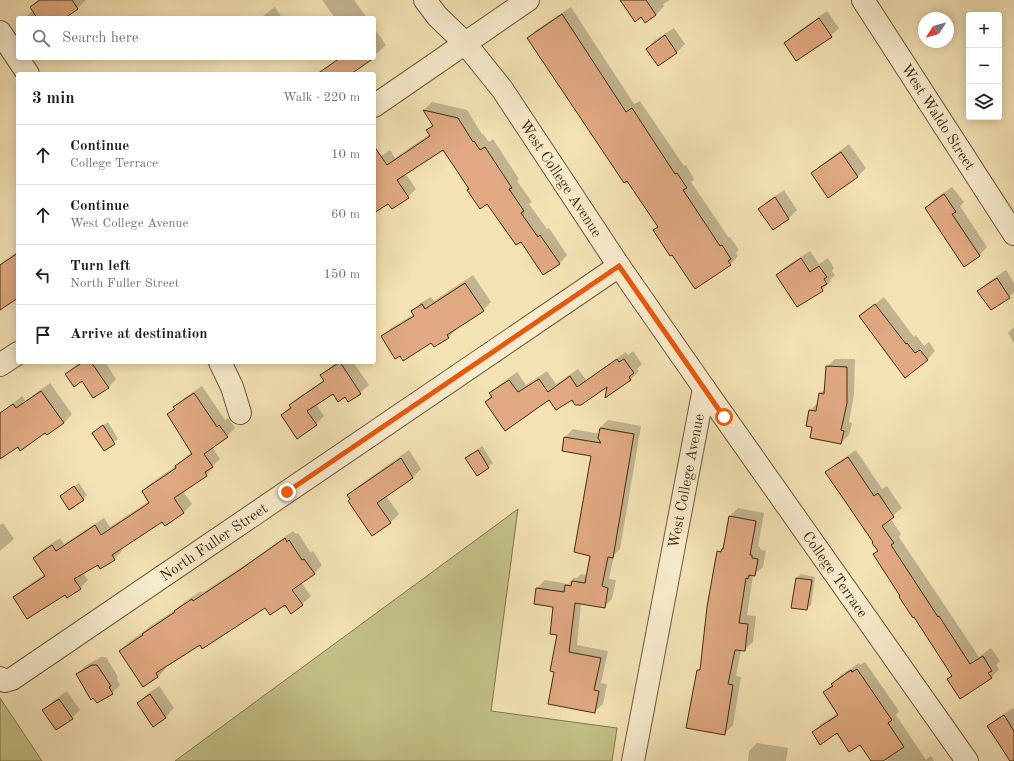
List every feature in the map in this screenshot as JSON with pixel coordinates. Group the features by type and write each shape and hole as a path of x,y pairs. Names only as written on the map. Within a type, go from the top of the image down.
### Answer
{"street":[{"name":"West College Avenue","path":"424,0 437,16 465,43 502,89 619,266 704,388 633,761"},
{"path":"376,105 528,0"},
{"name":"West Waldo Street","path":"863,0 1014,234"},
{"path":"0,32 16,56"},
{"path":"19,60 27,72"},
{"name":"North Fuller Street","path":"3,679 12,679 619,266"},
{"path":"0,365 16,354"},
{"path":"221,364 232,387 240,413"},
{"name":"College Terrace","path":"704,388 967,761"}],"shaded area":[{"path":"518,509 491,711 617,728 612,761 175,761"},
{"path":"0,698 42,761 0,761"}],"building":[{"path":"40,0 72,0 78,9 68,16 36,16 30,7"},
{"path":"620,0 646,0 656,15 645,23 641,17 635,22"},
{"path":"562,14 626,112 632,108 675,174 677,173 687,188 683,190 720,246 722,245 731,259 728,261 731,265 695,289 672,255 670,256 653,230 658,227 627,181 624,183 527,38"},
{"path":"819,18 832,37 796,61 784,43"},
{"path":"665,35 677,53 658,66 646,49"},
{"path":"337,60 371,60 354,72 320,72"},
{"path":"423,110 458,118 473,142 474,141 480,150 485,147 512,188 509,189 524,211 521,213 538,237 540,235 560,264 543,275 521,242 516,245 487,204 480,209 467,190 469,189 443,150 397,180 409,198 392,209 388,204 376,212 376,149 387,165 430,136 426,130 433,126"},
{"path":"841,152 858,177 828,198 811,173"},
{"path":"944,194 956,212 952,214 980,256 964,267 925,208"},
{"path":"775,197 789,219 773,230 758,209"},
{"path":"16,254 16,299 0,310 0,265"},
{"path":"801,258 810,272 819,266 827,277 824,279 827,284 821,287 823,291 797,307 776,275"},
{"path":"997,278 1010,298 991,310 977,291"},
{"path":"465,283 484,311 447,335 449,338 434,347 431,343 403,361 400,356 395,359 381,336 414,316 411,311 422,304 425,309"},
{"path":"875,304 906,344 907,343 915,353 920,350 928,360 905,378 859,316"},
{"path":"617,359 619,362 624,359 634,373 629,377 631,380 605,398 607,387 581,405 575,405 572,400 556,410 549,400 505,431 485,402 492,397 489,393 509,380 518,392 539,379 548,392 570,376 577,387"},
{"path":"80,364 92,364 109,388 93,398 82,381 74,387 65,374"},
{"path":"337,364 341,364 361,394 348,402 345,397 338,402 333,394 307,411 317,425 297,439 281,415 291,408 289,405 324,381 320,375"},
{"path":"826,366 847,367 847,403 841,430 844,431 841,444 810,438 812,427 806,426 809,410 816,411 819,393 824,394"},
{"path":"41,391 64,423 47,435 45,433 20,451 18,447 0,459 0,413 13,404 16,408"},
{"path":"194,393 217,427 219,425 228,437 204,454 213,467 205,472 207,476 174,498 184,513 165,526 162,522 112,555 115,560 100,569 98,565 74,579 81,589 67,598 65,595 27,619 13,597 45,576 33,558 52,545 56,551 95,525 101,535 149,503 142,491 176,468 175,466 192,454 167,414 175,409 173,407"},
{"path":"103,425 115,444 104,451 92,433"},
{"path":"600,428 634,434 613,558 608,557 602,586 608,588 605,608 575,603 569,652 601,658 594,690 599,691 595,713 548,704 554,672 550,671 557,635 550,634 553,607 534,604 536,588 564,592 565,585 571,586 572,581 585,583 590,556 574,552 591,456 562,451 564,437 601,443 598,438"},
{"path":"478,450 489,468 477,476 465,458"},
{"path":"848,457 874,496 878,493 894,517 882,526 894,543 891,545 938,617 939,616 970,664 983,656 992,671 988,673 992,678 960,699 947,679 952,676 914,617 913,618 899,597 900,596 873,554 878,551 872,543 873,542 825,472"},
{"path":"401,458 413,478 377,503 391,523 372,536 348,501 350,499 347,495"},
{"path":"74,486 84,500 69,510 60,496"},
{"path":"729,516 756,521 750,555 752,555 752,558 758,559 755,576 749,575 748,579 746,578 739,623 748,624 745,651 735,650 728,684 733,685 725,735 686,728 697,670 700,670 707,607 717,551 721,552 723,549"},
{"path":"285,538 287,542 289,540 302,560 304,559 315,574 292,590 303,605 291,614 285,605 270,615 265,608 202,649 200,645 156,673 158,677 143,687 119,651 175,612 174,611 192,599 193,601"},
{"path":"796,578 812,580 807,610 791,608"},
{"path":"92,665 97,665 111,686 109,687 113,694 97,703 93,698 91,700 76,674"},
{"path":"857,669 892,720 888,723 904,747 883,761 871,761 860,745 849,752 837,733 820,745 812,732 838,715 823,692 833,686 831,684 851,670 852,672"},
{"path":"150,694 166,718 153,727 137,703"},
{"path":"59,699 73,719 56,730 42,710"},
{"path":"1004,715 1014,731 1014,761 1010,761 987,726"}],"route":[{"path":"287,492 619,266 724,417"}]}
